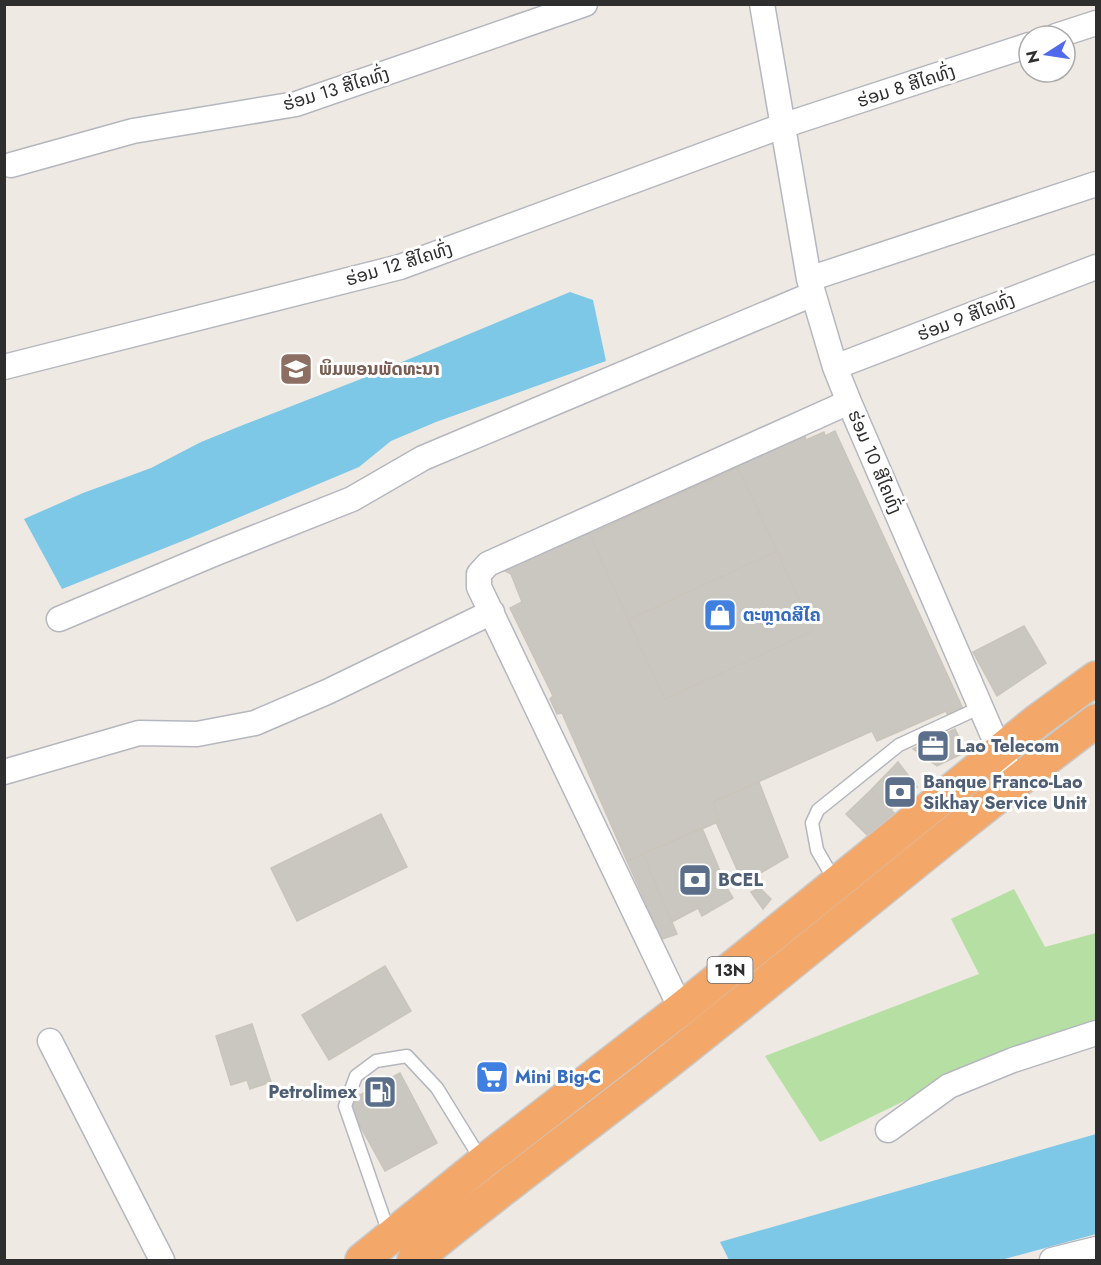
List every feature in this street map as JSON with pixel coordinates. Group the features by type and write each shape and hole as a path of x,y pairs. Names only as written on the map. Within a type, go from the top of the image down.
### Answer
{"highway":[{"name":"13N","path":"362,1260 483,1162 681,1009 1037,721 1096,678"},
{"name":"13N","path":"414,1260 701,1036 1015,783 1096,721"}],"street":[{"name":"ຮ່ອມ 13 ສີໄຄທົ່ງ","path":"11,165 133,131 296,104 585,4"},
{"name":"ຮ່ອມ 10 ສີໄຄທົ່ງ","path":"762,4 811,286 836,367 849,402 1015,783"},
{"path":"1077,29 1096,23"},
{"name":"ຮ່ອມ 8 ສີໄຄທົ່ງ","path":"782,126 1017,49"},
{"name":"ຮ່ອມ 12 ສີໄຄທົ່ງ","path":"4,368 400,267 782,126"},
{"path":"59,619 352,499 423,458 811,286 1096,184"},
{"name":"ຮ່ອມ 9 ສີໄຄທົ່ງ","path":"836,367 1096,267"},
{"path":"681,1009 479,587 479,573 488,564 849,402"},
{"path":"4,772 139,734 197,734 255,723 327,692 492,612"},
{"path":"888,1130 949,1086 1013,1060 1096,1034"},
{"path":"50,1041 162,1260"},
{"path":"1052,1260 1096,1249"}],"lane":[{"path":"837,884 817,850 812,824 818,810 899,745 981,708"},
{"path":"391,1237 345,1106 356,1076 376,1061 407,1056 437,1088 483,1162"}],"green space":[{"path":"1014,889 1045,947 1096,933 1096,1024 978,1065 820,1142 765,1056 979,974 951,919"}],"water":[{"path":"570,292 593,300 606,361 436,422 391,441 359,467 190,538 62,589 24,519 83,493 151,468 201,442 366,377"},
{"path":"1096,1134 1096,1234 1001,1260 729,1260 720,1242"}],"building":[{"path":"835,431 963,709 948,716 946,711 877,741 872,731 713,802 720,821 627,861 562,713 557,714 550,699 553,696 510,608 522,602 511,574 497,567 590,529 590,534 804,433 806,440 824,432 825,436"},
{"path":"738,468 777,551 628,620 590,534"},
{"path":"777,551 813,631 665,699 628,620"},
{"path":"1024,626 1046,663 997,696 973,652"},
{"path":"955,729 966,752 937,766 913,749"},
{"path":"898,762 917,787 891,810 871,790"},
{"path":"759,782 788,857 743,883 716,822 720,821 713,802"},
{"path":"871,790 895,814 868,836 846,814"},
{"path":"381,814 407,867 297,921 271,868"},
{"path":"702,828 733,898 702,916 698,908 672,922 643,854"},
{"path":"643,854 677,934 662,939 627,861"},
{"path":"760,888 771,899 763,909 751,892"},
{"path":"385,966 411,1011 329,1060 302,1015"},
{"path":"252,1024 271,1082 250,1089 247,1080 231,1085 216,1036"},
{"path":"400,1073 437,1143 385,1171 347,1102"}],"place":[{"name":"ພິມພອນພັດທະນາ","path":"296,369"},
{"name":"ຕະຫຼາດສີໄຄ","path":"720,615"},
{"name":"Lao Telecom","path":"933,746"},
{"name":"Banque Franco-Lao Sikhay Service Unit","path":"900,792"},
{"name":"BCEL","path":"695,880"},
{"name":"Mini Big-C","path":"492,1077"},
{"name":"Petrolimex","path":"380,1092"}]}
